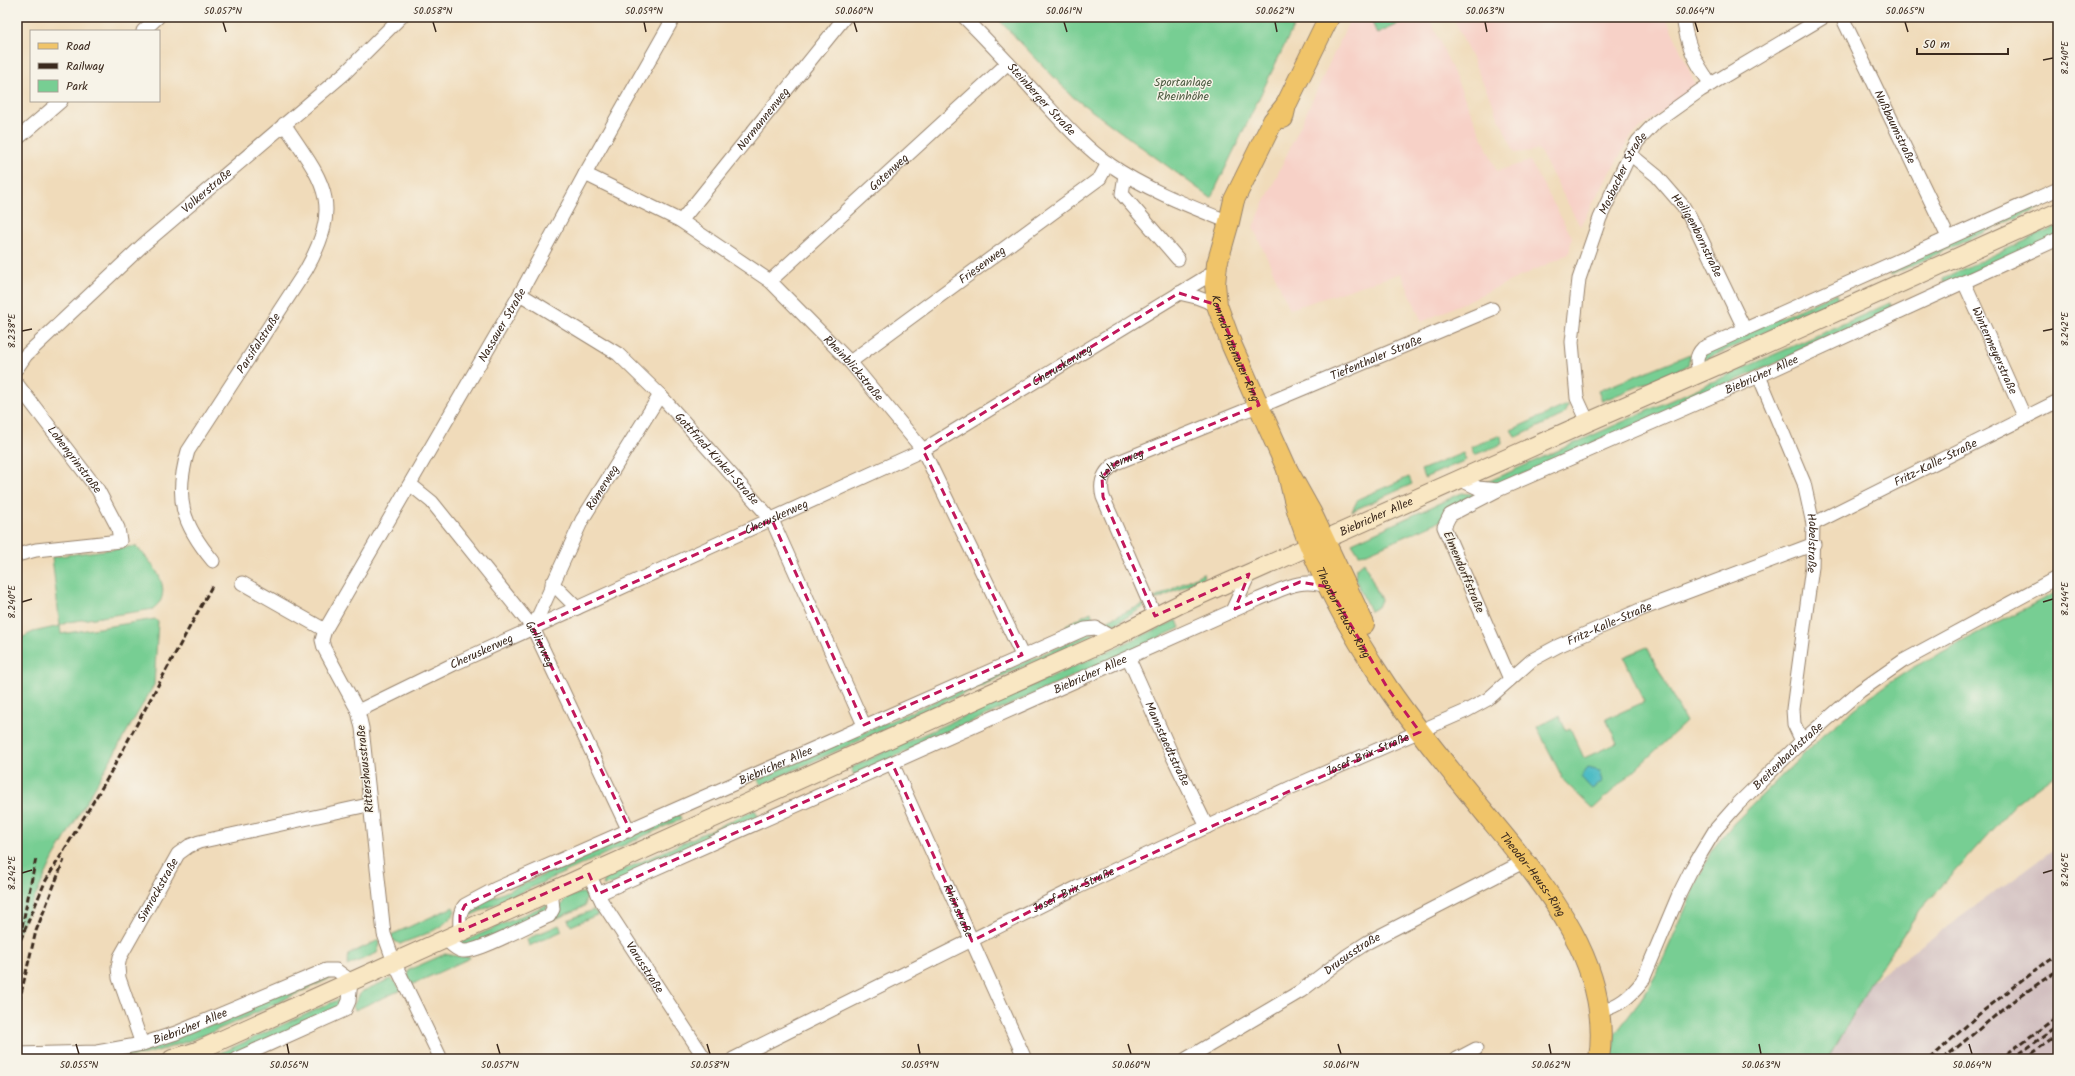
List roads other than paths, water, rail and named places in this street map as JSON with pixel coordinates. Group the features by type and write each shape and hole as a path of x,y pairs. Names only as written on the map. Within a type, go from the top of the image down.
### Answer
{"main road":[{"name":"Konrad-Adenauer-Ring","path":"1317,544 1308,506 1287,469 1221,319 1217,305 1216,271 1236,195 1273,121 1286,105 1329,17"},
{"name":"Biebricher Allee","path":"172,1059 204,1055 351,981 452,935 1112,638 1155,616 1588,422 1700,374 2058,212"},
{"name":"Theodor-Heuss-Ring","path":"1317,544 1329,587 1361,645 1388,688 1420,732 1525,861 1557,905 1577,941 1593,977 1600,1011 1601,1034 1599,1059"},
{"name":"Theodor-Heuss-Ring","path":"1317,544 1408,716"}],"street":[{"path":"144,30 158,17"},
{"name":"Volkerstraße","path":"17,368 26,355 144,244 345,73 401,17"},
{"name":"Nassauer Straße","path":"325,630 411,485 520,294 585,174 674,17"},
{"name":"Normannenweg","path":"681,221 845,17"},
{"name":"Steinberger Straße","path":"964,17 1084,143 1108,163 1125,175 1163,194 1230,222"},
{"path":"1683,17 1689,48 1695,61 1711,84"},
{"name":"Mosbacher Straße","path":"1588,422 1577,398 1572,342 1579,279 1597,225 1630,154 1638,141 1656,122 1711,84 1824,17"},
{"name":"Nußbaumstraße","path":"1842,17 1948,238"},
{"name":"Gotenweg","path":"770,281 1008,63"},
{"path":"17,139 60,102"},
{"name":"Parsifalstraße","path":"213,561 194,535 186,520 181,502 180,484 188,451 306,270 318,249 325,227 324,191 318,174 284,124"},
{"name":"Heiligenbornstraße","path":"1630,154 1657,176 1683,206 1696,228 1745,330"},
{"name":"Friesenweg","path":"850,362 1100,178 1108,163"},
{"name":"Rheinblickstraße","path":"585,174 681,221 770,281 850,362 923,450 1022,655"},
{"path":"1125,175 1122,194 1178,259"},
{"path":"1700,374 1696,359 1698,353 1703,348 2058,189"},
{"name":"Biebricher Allee","path":"1461,480 1478,488 1498,490 1758,376 2058,239"},
{"name":"Cheruskerweg","path":"358,711 533,628 923,450 1216,271"},
{"name":"Wintermeyerstraße","path":"1964,282 2025,418"},
{"path":"1179,293 1196,297 1217,305"},
{"name":"Gottfried-Kinkel-Straße","path":"520,294 618,354 660,395 772,520 864,725"},
{"name":"Tiefenthaler Straße","path":"1259,405 1273,401 1492,308"},
{"name":"Habelstraße","path":"1758,376 1804,483 1813,524 1814,544 1793,709 1794,724 1802,741"},
{"name":"Lohengrinstraße","path":"17,384 98,490 118,528 120,541 36,550 17,555"},
{"name":"Römerweg","path":"533,628 552,583 582,520 660,395"},
{"name":"Fritz-Kalle-Straße","path":"1813,524 2058,401"},
{"name":"Keltenweg","path":"1155,616 1103,497 1101,487 1102,478 1108,469 1116,463 1259,405"},
{"name":"Gallierweg","path":"411,485 432,502 533,628 629,831"},
{"name":"Elmendorffstraße","path":"1498,490 1450,515 1444,527 1510,679"},
{"name":"Fritz-Kalle-Straße","path":"1420,732 1478,705 1532,660 1558,646 1642,609 1814,544"},
{"path":"1232,611 1249,574"},
{"name":"Breitenbachstraße","path":"1600,1011 1623,1002 1642,982 1679,894 1692,868 1715,830 1738,804 1802,741 1860,691 1903,661 2058,577"},
{"name":"Biebricher Allee","path":"598,894 1300,582 1312,582 1329,587"},
{"path":"242,583 325,630"},
{"path":"552,583 577,608"},
{"name":"Biebricher Allee","path":"452,935 465,905 502,886 629,831 1022,655 1091,627 1102,630 1112,638"},
{"name":"Rittershausstraße","path":"325,630 322,640 324,648 358,711 362,728 368,805 384,934 394,962 441,1059"},
{"name":"Mannstaedtstraße","path":"1129,659 1172,756 1207,828"},
{"name":"Josef-Brix-Straße","path":"732,1059 1078,887 1292,787 1420,732"},
{"name":"Rhönstraße","path":"892,763 1024,1059"},
{"name":"Simrockstraße","path":"142,1044 119,978 118,967 120,957 178,854 189,846 199,842 368,805"},
{"name":"Drususstraße","path":"1186,1059 1301,991 1348,955 1368,942 1525,861"},
{"name":"Varusstraße","path":"589,874 598,894 705,1059"},
{"name":"Biebricher Allee","path":"17,1054 97,1052 142,1044 176,1033 326,970 336,970 351,981"},
{"path":"236,1059 345,1010 350,1001 351,981"},
{"path":"1457,1059 1476,1049"}],"water":[{"path":"1588,768 1600,771 1603,781 1592,789 1581,777"}],"railway":[{"path":"17,948 45,882 107,779 212,586"},
{"path":"22,927 36,858"},
{"path":"17,1010 36,931 64,860"},
{"path":"1930,1059 1978,1015 2058,953"},
{"path":"1943,1059 2013,1001 2058,970"},
{"path":"2000,1059 2058,1016"},
{"path":"2012,1059 2058,1026"},
{"path":"2025,1059 2058,1034"}],"park label":[{"name":"Sportanlage Rheinhöhe","path":"1183,89"}]}
